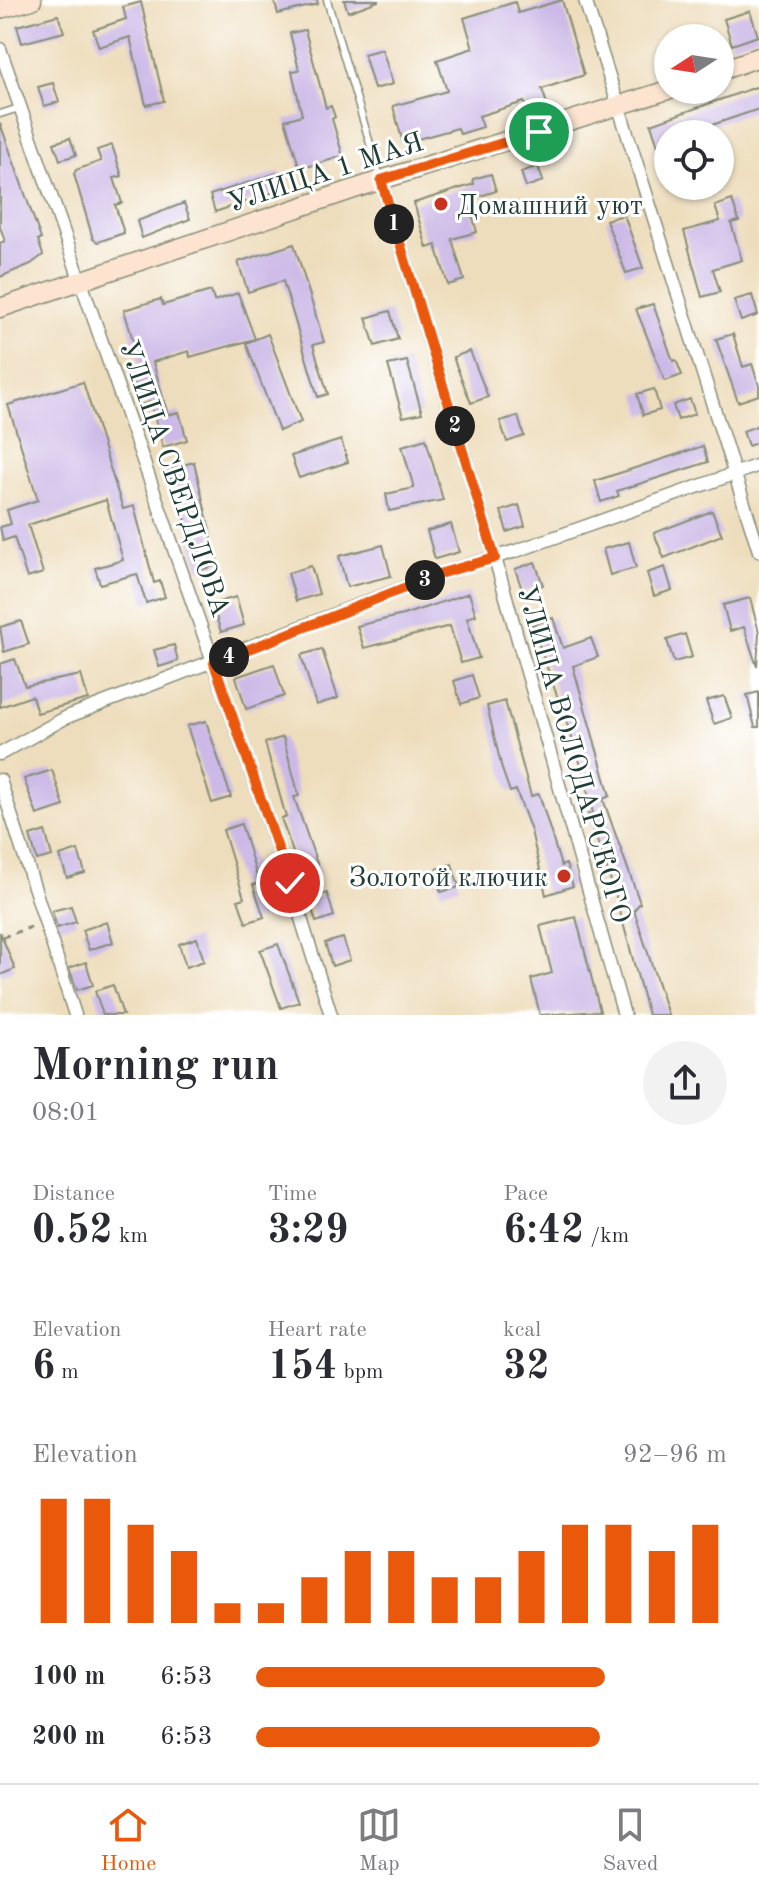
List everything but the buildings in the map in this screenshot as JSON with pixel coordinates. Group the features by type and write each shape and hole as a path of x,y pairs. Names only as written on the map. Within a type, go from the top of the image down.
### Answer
{"main road":[{"path":"0,9 32,0"},
{"path":"734,66 759,57"},
{"name":"УЛИЦА 1 МАЯ","path":"0,308 381,180 654,95"}],"street":[{"path":"585,0 759,551"},
{"name":"УЛИЦА СВЕРДЛОВА","path":"0,49 290,883 331,1015"},
{"name":"УЛИЦА ВОЛОДАРСКОГО","path":"381,180 495,558 624,1015"},
{"path":"0,754 67,717 442,573 495,558 759,465"},
{"path":"0,780 75,1015"}],"lane":[{"name":"УЛИЦА ВОЛОДАРСКОГО","path":"327,0 381,180"},
{"path":"0,114 19,108"}],"path":[{"path":"3,937 46,921"}],"place":[{"name":"Домашний уют","path":"441,204"},
{"name":"Золотой ключик","path":"564,876"}],"route":[{"path":"290,883 214,663 442,573 495,558 381,180 539,132"}]}
